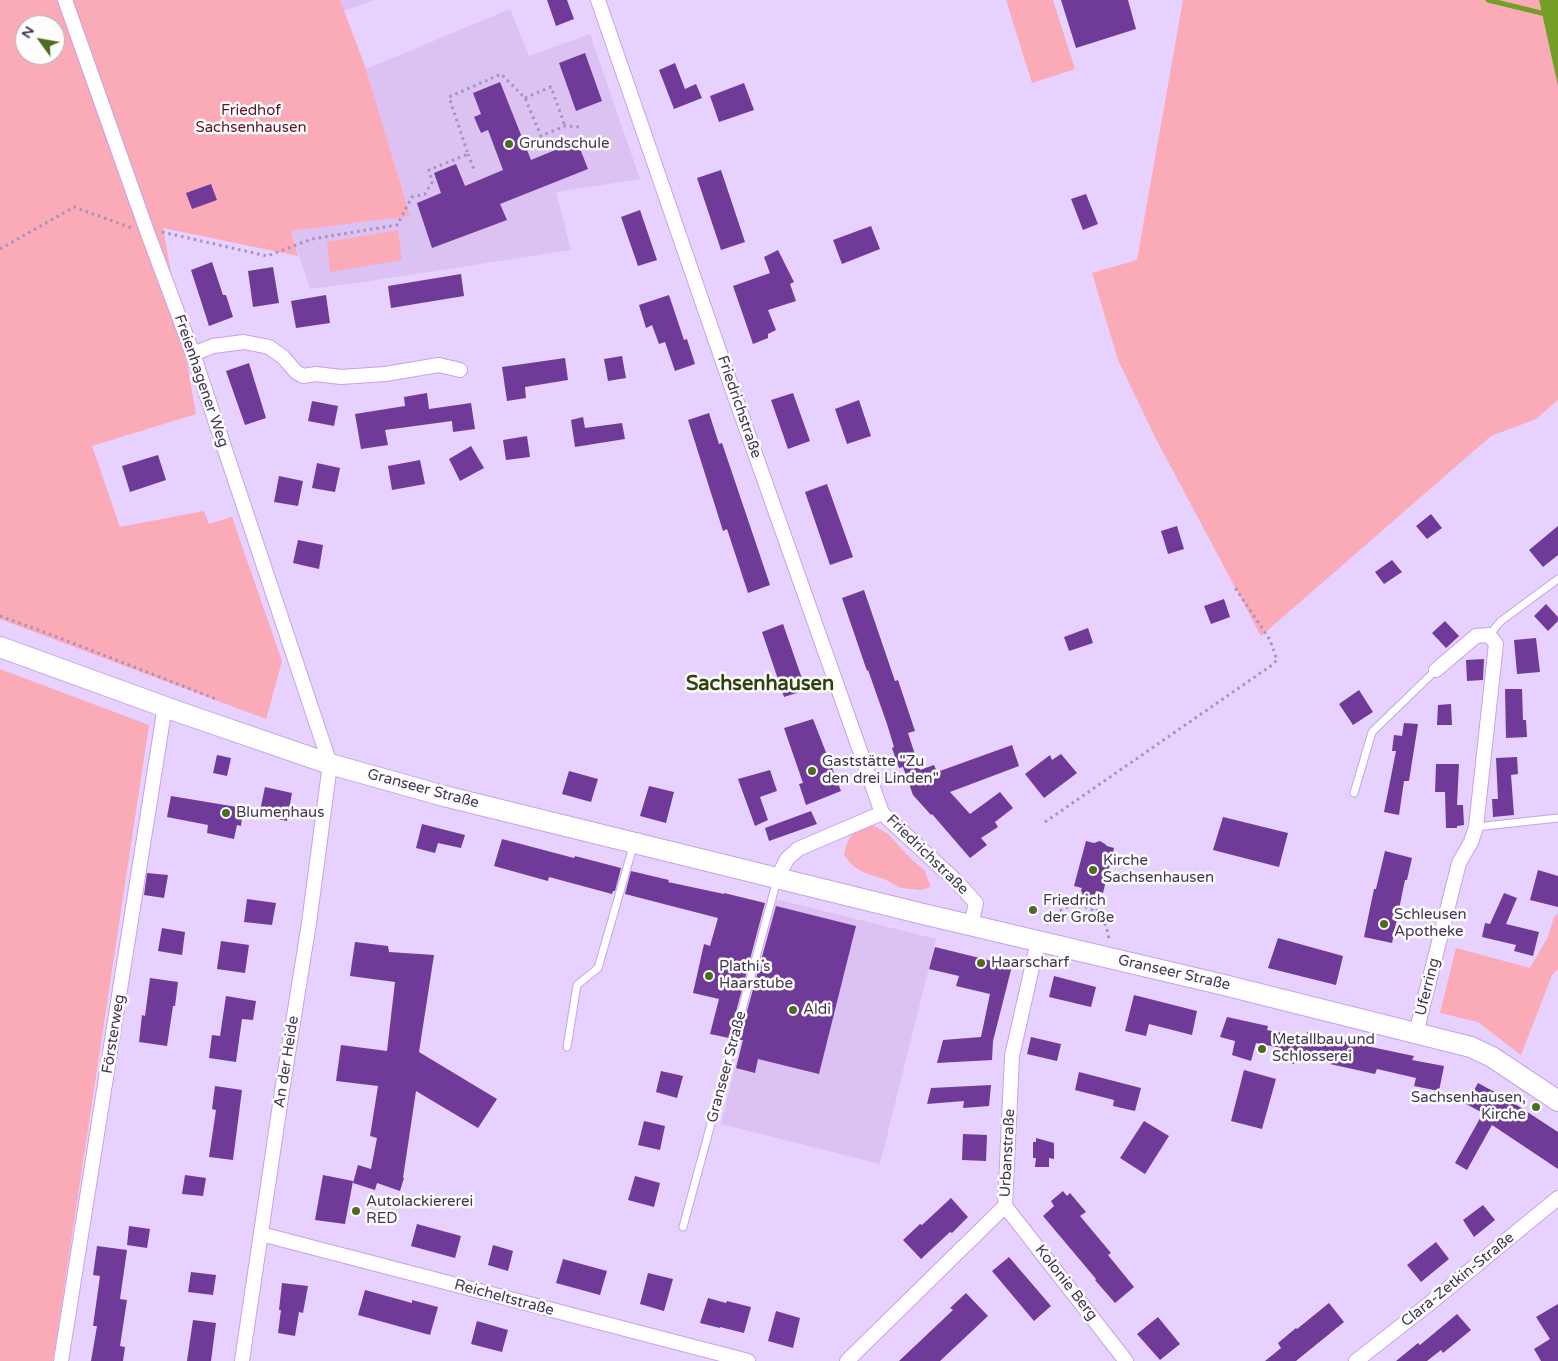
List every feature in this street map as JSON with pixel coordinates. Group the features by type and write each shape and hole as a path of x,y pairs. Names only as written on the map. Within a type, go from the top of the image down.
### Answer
{"main road":[{"name":"Granseer Straße","path":"0,647 330,764 444,796 971,925 1042,933 1220,984 1471,1047 1492,1057 1558,1101"}],"street":[{"name":"Freienhagener Weg","path":"65,0 148,234 193,354 330,764"},
{"name":"Friedrichstraße","path":"598,0 734,394 882,813 944,870 976,903 971,925"},
{"path":"193,354 213,346 244,342 260,345 268,347 283,357 296,372 304,376 316,374 341,376 385,374 440,365 460,370"},
{"path":"1436,670 1476,636 1489,635"},
{"name":"Uferring","path":"1416,1033 1458,863 1471,842 1476,827 1496,644 1489,635"},
{"name":"Försterweg","path":"61,1361 165,706"},
{"name":"An der Heide","path":"242,1361 309,922 330,764"},
{"name":"Friedrichstraße","path":"778,877 787,859 798,849 882,813"},
{"name":"Urbanstraße","path":"847,1361 1005,1206 1012,1056 1042,933"},
{"name":"Clara-Zetkin-Straße","path":"1356,1361 1558,1198"},
{"name":"Kolonie Berg","path":"1005,1206 1126,1361"},
{"name":"Reicheltstraße","path":"261,1234 748,1361"}],"lane":[{"path":"1489,635 1500,621 1558,579"},
{"path":"1354,793 1372,732 1436,670"},
{"path":"1476,827 1558,818"},
{"path":"567,1047 577,985 598,968 634,842"},
{"name":"Granseer Straße","path":"683,1227 778,877"}],"path":[{"path":"475,172 449,97 501,74 525,98 541,136 565,126 583,127"},
{"path":"525,98 550,87 565,126"},
{"path":"0,249 74,206 148,234 162,232 267,256 312,239 397,225 412,197 425,194 432,182 428,170 468,154"},
{"path":"1045,822 1277,660 1270,640 1234,586"},
{"path":"0,616 216,699"},
{"path":"1078,906 1084,897"},
{"path":"1090,898 1106,924 1109,932 1109,942"},
{"path":"1042,933 1055,914 1062,909 1078,906 1086,907 1094,910 1101,916"},
{"path":"1401,929 1440,937"}],"shaded area":[{"path":"340,0 374,0 344,11"},
{"path":"1539,0 1558,0 1558,86"},
{"name":"Grundschule","path":"510,9 529,56 590,34 640,179 556,192 571,250 310,289 291,231 410,216 366,69"},
{"path":"780,900 936,939 880,1164 721,1124 776,901"}],"green space":[{"name":"Friedhof Sachsenhausen","path":"0,0 340,0 366,69 410,216 291,231 298,256 163,228 196,414 92,446 120,527 204,511 209,524 232,517 282,661 266,719 0,619"},
{"path":"1006,0 1053,0 1075,69 1032,83"},
{"path":"1183,0 1539,0 1558,86 1558,400 1536,419 1491,436 1261,636 1155,437 1118,360 1092,273 1137,260"},
{"path":"398,230 402,260 330,272 327,242"},
{"path":"0,669 149,725 53,1361 0,1361"},
{"path":"873,825 888,834 924,870 931,887 920,890 901,888 854,867 844,855 848,842 852,834"},
{"path":"1558,914 1558,969 1552,975 1521,1055 1478,1022 1440,1013 1456,948 1530,968 1548,937 1554,917"}],"building":[{"path":"547,0 567,0 574,19 556,26"},
{"path":"1061,0 1128,0 1136,29 1076,48"},
{"path":"585,53 602,101 576,111 559,63"},
{"path":"675,63 685,89 696,84 702,98 674,109 659,70"},
{"path":"500,82 531,160 577,141 588,169 500,204 507,220 432,248 417,203 441,193 434,173 456,164 465,186 503,170 488,130 481,133 474,117 481,114 473,93"},
{"path":"744,83 754,110 719,122 710,96"},
{"path":"721,170 745,242 721,250 697,178"},
{"path":"211,184 217,200 192,209 186,193"},
{"path":"1086,194 1098,224 1083,230 1071,199"},
{"path":"640,210 657,260 638,266 621,217"},
{"path":"871,226 880,249 842,264 833,240"},
{"path":"778,250 794,282 790,284 796,301 768,310 776,330 768,334 768,338 753,344 733,286 770,273 764,257"},
{"path":"212,262 233,317 209,326 191,270"},
{"path":"273,267 279,303 253,307 248,271"},
{"path":"461,274 464,296 391,308 388,286"},
{"path":"326,295 330,323 296,328 291,301"},
{"path":"669,295 684,340 687,339 695,364 675,371 665,342 659,344 652,325 646,328 639,305"},
{"path":"622,356 626,378 608,381 604,359"},
{"path":"565,358 568,380 525,387 526,398 507,401 502,367"},
{"path":"249,363 266,418 245,425 226,371"},
{"path":"427,393 429,409 471,403 475,429 453,432 452,421 385,430 388,445 361,449 355,414 405,406 404,397"},
{"path":"793,393 810,441 788,449 771,400"},
{"path":"859,400 871,436 847,444 835,409"},
{"path":"312,401 338,406 334,426 308,421"},
{"path":"709,413 719,444 722,443 770,585 748,593 727,529 723,531 688,420"},
{"path":"583,417 585,428 622,423 625,439 575,447 571,420"},
{"path":"527,436 530,457 506,460 503,440"},
{"path":"471,446 484,468 460,481 449,459"},
{"path":"158,455 166,480 130,492 122,466"},
{"path":"420,460 425,484 392,490 388,466"},
{"path":"317,463 340,468 335,492 312,488"},
{"path":"279,476 303,481 298,506 274,502"},
{"path":"827,484 853,557 830,565 805,492"},
{"path":"1431,514 1442,528 1427,539 1416,526"},
{"path":"1177,526 1184,549 1168,554 1161,531"},
{"path":"1558,526 1558,555 1543,567 1529,550"},
{"path":"298,540 323,545 319,569 293,563"},
{"path":"1392,560 1402,572 1384,584 1375,572"},
{"path":"864,590 895,681 898,680 915,731 908,733 920,770 934,765 937,772 1012,745 1019,766 950,792 970,814 1000,792 1013,808 995,822 998,827 981,838 987,845 970,858 913,795 903,767 899,768 887,724 842,598"},
{"path":"1224,599 1230,617 1211,624 1204,606"},
{"path":"1546,604 1558,617 1558,621 1548,631 1534,616"},
{"path":"1445,621 1459,636 1446,648 1432,633"},
{"path":"783,624 806,690 784,697 762,632"},
{"path":"1088,628 1093,643 1069,651 1064,637"},
{"path":"1536,638 1540,672 1517,674 1514,640"},
{"path":"1484,659 1483,680 1467,681 1466,660"},
{"path":"1505,689 1522,689 1523,720 1526,720 1527,737 1506,738"},
{"path":"1359,690 1373,712 1353,725 1339,704"},
{"path":"1451,704 1452,725 1437,725 1438,705"},
{"path":"813,719 841,791 806,805 799,784 803,783 784,728"},
{"path":"1404,723 1418,724 1409,781 1404,781 1399,815 1384,812 1396,751 1392,751 1394,735 1402,736"},
{"path":"1061,754 1077,773 1044,798 1025,774 1050,755 1052,760"},
{"path":"217,755 231,758 227,776 213,773"},
{"path":"1517,757 1518,774 1511,775 1514,815 1493,817 1492,799 1498,799 1496,758"},
{"path":"1436,764 1459,764 1457,805 1463,805 1464,825 1457,826 1457,828 1446,828 1445,792 1435,792"},
{"path":"770,770 777,791 760,797 768,820 755,826 738,779"},
{"path":"569,771 598,779 591,802 562,794"},
{"path":"649,786 674,792 666,823 640,816"},
{"path":"265,787 292,793 287,821 259,815"},
{"path":"171,796 243,808 241,826 237,825 234,839 207,833 208,825 167,817"},
{"path":"811,811 817,824 769,841 765,828"},
{"path":"1223,817 1288,833 1279,867 1213,850"},
{"path":"422,824 465,835 461,848 438,843 435,853 416,848"},
{"path":"502,839 621,868 615,891 612,894 549,877 548,881 494,866"},
{"name":"Kirche Sachsenhausen","path":"1086,841 1094,843 1100,841 1114,848 1103,893 1096,891 1094,897 1092,896 1086,905 1082,888 1074,886"},
{"path":"1385,851 1412,858 1407,880 1405,880 1392,943 1364,937 1374,889 1376,889"},
{"path":"1538,870 1558,876 1558,907 1530,900"},
{"path":"631,871 669,880 668,882 765,903 729,1038 710,1034 719,999 693,993 704,944 710,946 718,918 625,894"},
{"path":"147,873 168,875 164,898 144,895"},
{"path":"1504,893 1517,898 1506,924 1539,932 1533,956 1514,951 1516,945 1482,937 1485,923 1490,924"},
{"path":"247,899 276,903 272,925 244,922"},
{"name":"Aldi","path":"776,906 856,926 819,1074 758,1059 755,1073 736,1068 743,1040 739,1040"},
{"path":"162,928 185,932 182,955 158,951"},
{"path":"1278,938 1343,956 1336,985 1268,968"},
{"path":"221,941 249,945 245,973 217,969"},
{"path":"355,942 388,946 389,952 434,955 419,1052 497,1099 478,1128 416,1091 404,1178 400,1191 377,1183 375,1190 353,1183 358,1165 371,1169 377,1138 370,1136 378,1086 336,1081 341,1045 387,1051 395,982 350,976"},
{"path":"935,947 1012,966 993,1041 992,1060 937,1063 943,1040 981,1037 990,994 956,986 959,976 929,969"},
{"path":"1054,976 1096,987 1091,1007 1049,997"},
{"path":"150,978 178,982 167,1046 139,1042 142,1015 145,1016"},
{"path":"1134,995 1197,1011 1192,1035 1149,1024 1146,1036 1125,1031"},
{"path":"226,996 256,1001 253,1020 242,1019 236,1062 209,1058 212,1035 220,1036"},
{"path":"1227,1017 1268,1026 1267,1030 1306,1038 1307,1032 1414,1056 1412,1060 1444,1066 1439,1091 1414,1086 1416,1078 1377,1069 1375,1074 1297,1054 1294,1064 1278,1060 1281,1048 1256,1043 1251,1061 1232,1055 1235,1041 1220,1037"},
{"path":"1031,1037 1061,1044 1057,1061 1027,1054"},
{"path":"1244,1070 1276,1079 1262,1129 1231,1121"},
{"path":"661,1071 683,1076 677,1098 656,1092"},
{"path":"1079,1072 1141,1088 1135,1111 1113,1106 1114,1100 1075,1090"},
{"path":"1478,1083 1506,1098 1558,1132 1558,1169 1492,1125 1467,1170 1455,1163 1483,1113 1466,1104"},
{"path":"991,1085 989,1106 963,1108 964,1101 927,1104 931,1088"},
{"path":"215,1086 242,1090 233,1160 209,1157 216,1110 212,1109"},
{"path":"644,1121 665,1126 660,1150 638,1145"},
{"path":"1144,1121 1169,1136 1145,1174 1120,1158"},
{"path":"963,1134 987,1135 986,1161 962,1160"},
{"path":"1036,1138 1054,1143 1054,1159 1049,1158 1049,1167 1035,1167 1036,1158 1033,1158 1033,1142 1036,1142"},
{"path":"185,1175 206,1178 203,1196 182,1194"},
{"path":"323,1175 353,1181 345,1224 315,1220"},
{"path":"635,1176 660,1183 654,1207 628,1200"},
{"path":"1063,1191 1067,1196 1070,1193 1086,1212 1080,1216 1111,1253 1108,1255 1134,1287 1115,1303 1043,1216 1054,1206 1051,1201"},
{"path":"951,1198 968,1217 921,1259 903,1240"},
{"path":"1483,1205 1495,1220 1474,1237 1463,1220"},
{"path":"417,1224 461,1236 455,1258 411,1246"},
{"path":"129,1226 150,1229 147,1248 127,1245"},
{"path":"1436,1242 1449,1259 1421,1282 1407,1265"},
{"path":"493,1245 513,1251 508,1271 488,1265"},
{"path":"97,1246 127,1250 120,1299 127,1300 120,1346 125,1347 123,1361 91,1361 97,1326 93,1326 100,1276 93,1275"},
{"path":"1009,1257 1051,1306 1034,1321 992,1271"},
{"path":"563,1259 607,1271 600,1295 556,1283"},
{"path":"191,1272 216,1275 213,1295 188,1292"},
{"path":"648,1273 673,1279 664,1311 640,1304"},
{"path":"282,1283 308,1286 303,1313 299,1312 295,1336 278,1333"},
{"path":"365,1290 412,1303 412,1300 438,1307 430,1335 358,1315"},
{"path":"966,1293 988,1316 940,1361 899,1361 953,1310 950,1308"},
{"path":"708,1298 751,1307 744,1333 700,1323"},
{"path":"1329,1303 1344,1322 1296,1361 1265,1361 1281,1348 1278,1343"},
{"path":"1558,1304 1558,1361 1541,1361 1534,1349 1550,1339 1536,1317"},
{"path":"776,1311 800,1318 793,1348 768,1341"},
{"path":"1457,1314 1471,1330 1443,1353 1441,1350 1427,1361 1396,1361 1418,1343 1420,1345"},
{"path":"1158,1317 1180,1344 1160,1360 1137,1334"},
{"path":"193,1320 216,1323 211,1361 187,1361"},
{"path":"477,1321 508,1330 502,1352 471,1344"}],"waterway":[{"path":"1488,0 1558,17"}],"place":[{"name":"Grundschule","path":"509,144"},
{"name":"Gaststätte \"Zu den drei Linden\"","path":"812,771"},
{"name":"Blumenhaus","path":"226,813"},
{"name":"Kirche Sachsenhausen","path":"1093,870"},
{"name":"Friedrich der Große","path":"1033,910"},
{"name":"Schleusen Apotheke","path":"1384,924"},
{"name":"Haarscharf","path":"981,963"},
{"name":"Plathi´s Haarstube","path":"709,976"},
{"name":"Aldi","path":"793,1010"},
{"name":"Metallbau und Schlosserei","path":"1262,1049"},
{"name":"Sachsenhausen, Kirche","path":"1536,1107"},
{"name":"Autolackiererei RED","path":"356,1211"}],"district":[{"name":"Sachsenhausen","path":"760,685"}]}
